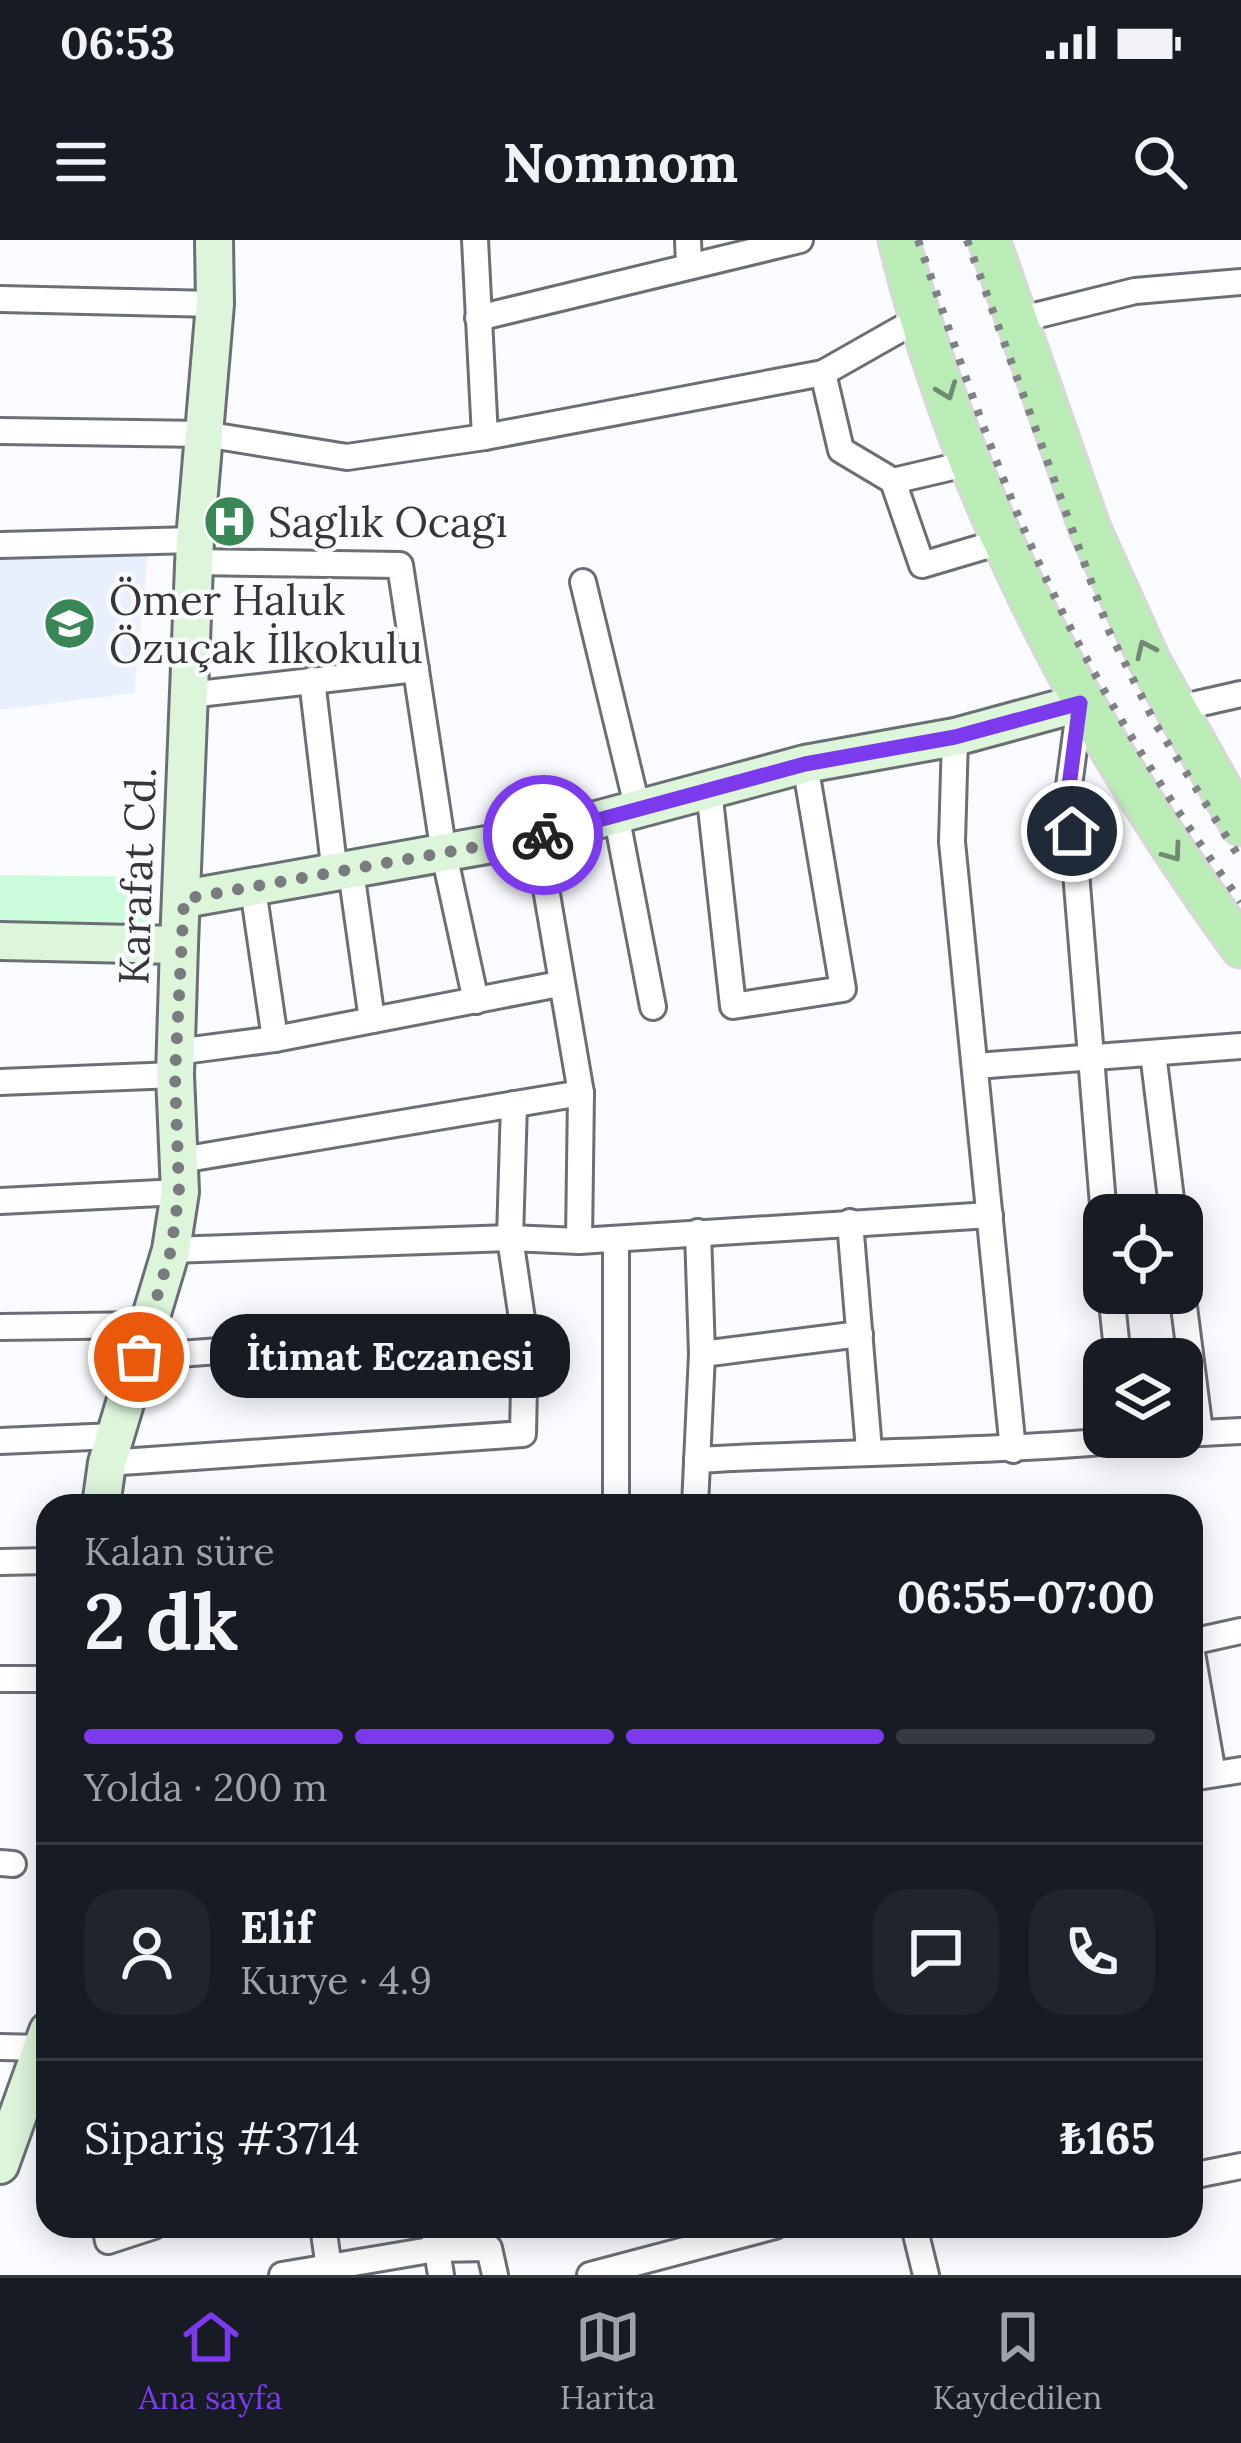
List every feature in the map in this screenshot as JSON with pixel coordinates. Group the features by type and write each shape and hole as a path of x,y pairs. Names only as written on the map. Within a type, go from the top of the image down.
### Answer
{"main road":[{"name":"Karafat Cd.","path":"103,1494 111,1449 171,1250 180,1176 179,945 194,551 215,304 214,240"},
{"path":"899,240 920,318 1004,542 1080,703 1160,836 1241,946"},
{"path":"989,240 1090,529 1175,709 1241,825"},
{"path":"184,899 537,836 805,764 955,737 1080,703"},
{"path":"0,941 179,945"},
{"path":"0,2165 36,2070"}],"street":[{"path":"475,240 485,437"},
{"path":"688,240 689,266"},
{"path":"478,318 800,240"},
{"path":"1018,320 1135,291 1241,282"},
{"path":"0,299 215,304"},
{"path":"0,431 204,434 347,457 485,437 823,373 920,318"},
{"path":"823,373 841,450 892,481 922,565 1004,542"},
{"path":"892,481 974,462"},
{"path":"0,545 194,551 400,565 444,854 476,1001"},
{"path":"583,582 627,812 653,1007"},
{"path":"189,695 416,669"},
{"path":"312,680 372,1020"},
{"path":"1175,709 1241,694"},
{"path":"1080,703 1069,786 1102,1194"},
{"path":"955,737 952,842 1013,1450"},
{"path":"709,790 733,1006 842,988 805,764"},
{"path":"537,836 581,1094 579,1241"},
{"path":"253,889 275,1039"},
{"path":"0,1082 176,1063 275,1039 559,985"},
{"path":"976,1066 1241,1046"},
{"path":"1154,1053 1171,1194"},
{"path":"0,1201 180,1176 514,1104 581,1094"},
{"path":"0,1441 111,1449 523,1434 525,1339 510,1238 514,1104"},
{"path":"171,1250 510,1238 579,1241 990,1215"},
{"path":"850,1222 869,1450"},
{"path":"696,1494 702,1354 698,1232"},
{"path":"616,1239 616,1494"},
{"path":"0,1327 144,1341 525,1339"},
{"path":"702,1354 860,1334"},
{"path":"1203,1433 1241,1431"},
{"path":"697,1460 869,1450 1013,1450 1083,1443"},
{"path":"0,1562 36,1561"},
{"path":"1203,1641 1241,1631"},
{"path":"0,1679 36,1679"},
{"path":"1203,1776 1241,1769"},
{"path":"0,2047 36,2050"},
{"path":"1203,2174 1241,2166"},
{"path":"325,2238 330,2271"},
{"path":"282,2275 330,2271 432,2238"},
{"path":"435,2238 441,2275"},
{"path":"440,2238 489,2248 495,2275"},
{"path":"590,2275 730,2238"},
{"path":"922,2238 926,2275"}],"shaded area":[{"name":"Ömer Haluk Özuçak İlkokulu","path":"148,554 134,693 0,710 0,555"}],"green space":[{"path":"0,875 149,877 149,932 0,928"}],"railway":[{"path":"918,240 1001,472 1054,595 1128,731 1241,902"},
{"path":"967,240 1109,631 1155,723 1241,860"}],"way so far":[{"path":"139,1357 171,1250 179,1192 175,1075 184,899 543,835"}],"place":[{"name":"Saglık Ocagı","path":"229,522"},
{"name":"Ömer Haluk Özuçak İlkokulu","path":"70,624"},
{"name":"İtimat Eczanesi","path":"139,1357"}],"route":[{"path":"543,835 805,764 955,737 1080,703 1069,786 1072,831"}]}
